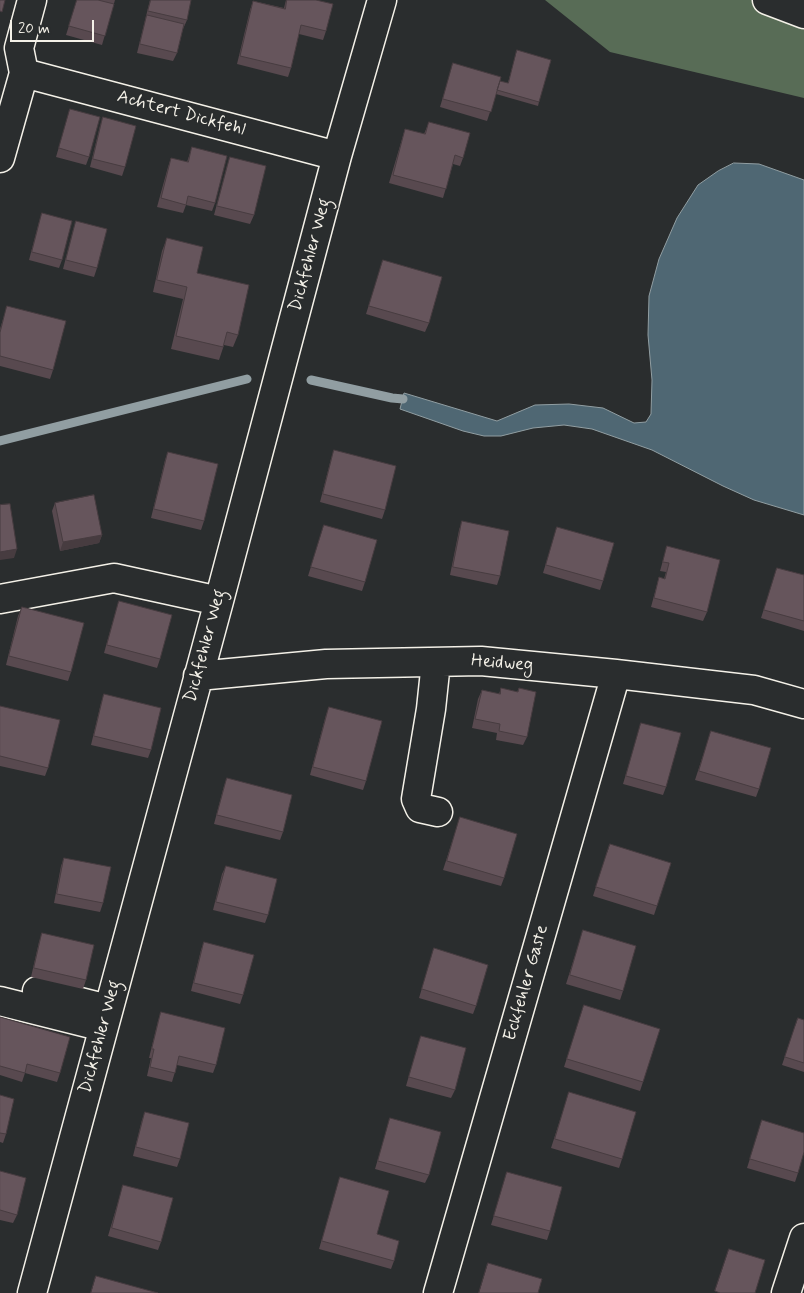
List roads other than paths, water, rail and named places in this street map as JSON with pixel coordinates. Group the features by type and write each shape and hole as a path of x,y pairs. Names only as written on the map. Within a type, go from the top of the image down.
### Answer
{"street":[{"path":"0,158 24,73 19,48 32,0"},
{"name":"Dickfehler Weg","path":"32,1293 337,156 382,0"},
{"path":"767,0 804,14"},
{"name":"Achtert Dickfehl","path":"24,73 337,156"},
{"path":"0,600 114,578 219,601"},
{"name":"Heidweg","path":"198,676 326,664 481,661 754,690 804,704"},
{"path":"436,662 431,709 416,798 420,808 438,812"},
{"name":"Eckfehler Gaste","path":"438,1293 616,674"},
{"path":"38,991 106,1018"},
{"path":"0,1001 106,1018"},
{"path":"786,1293 804,1238"}],"water":[{"path":"734,163 759,164 804,180 804,515 754,500 652,450 592,429 564,425 533,428 501,436 484,436 463,431 400,409 404,393 497,421 535,405 569,404 603,408 634,423 646,422 651,414 652,380 648,335 649,296 659,259 677,218 698,185 718,171"}],"waterway":[{"path":"0,441 247,379"},
{"path":"311,380 403,399"}]}
